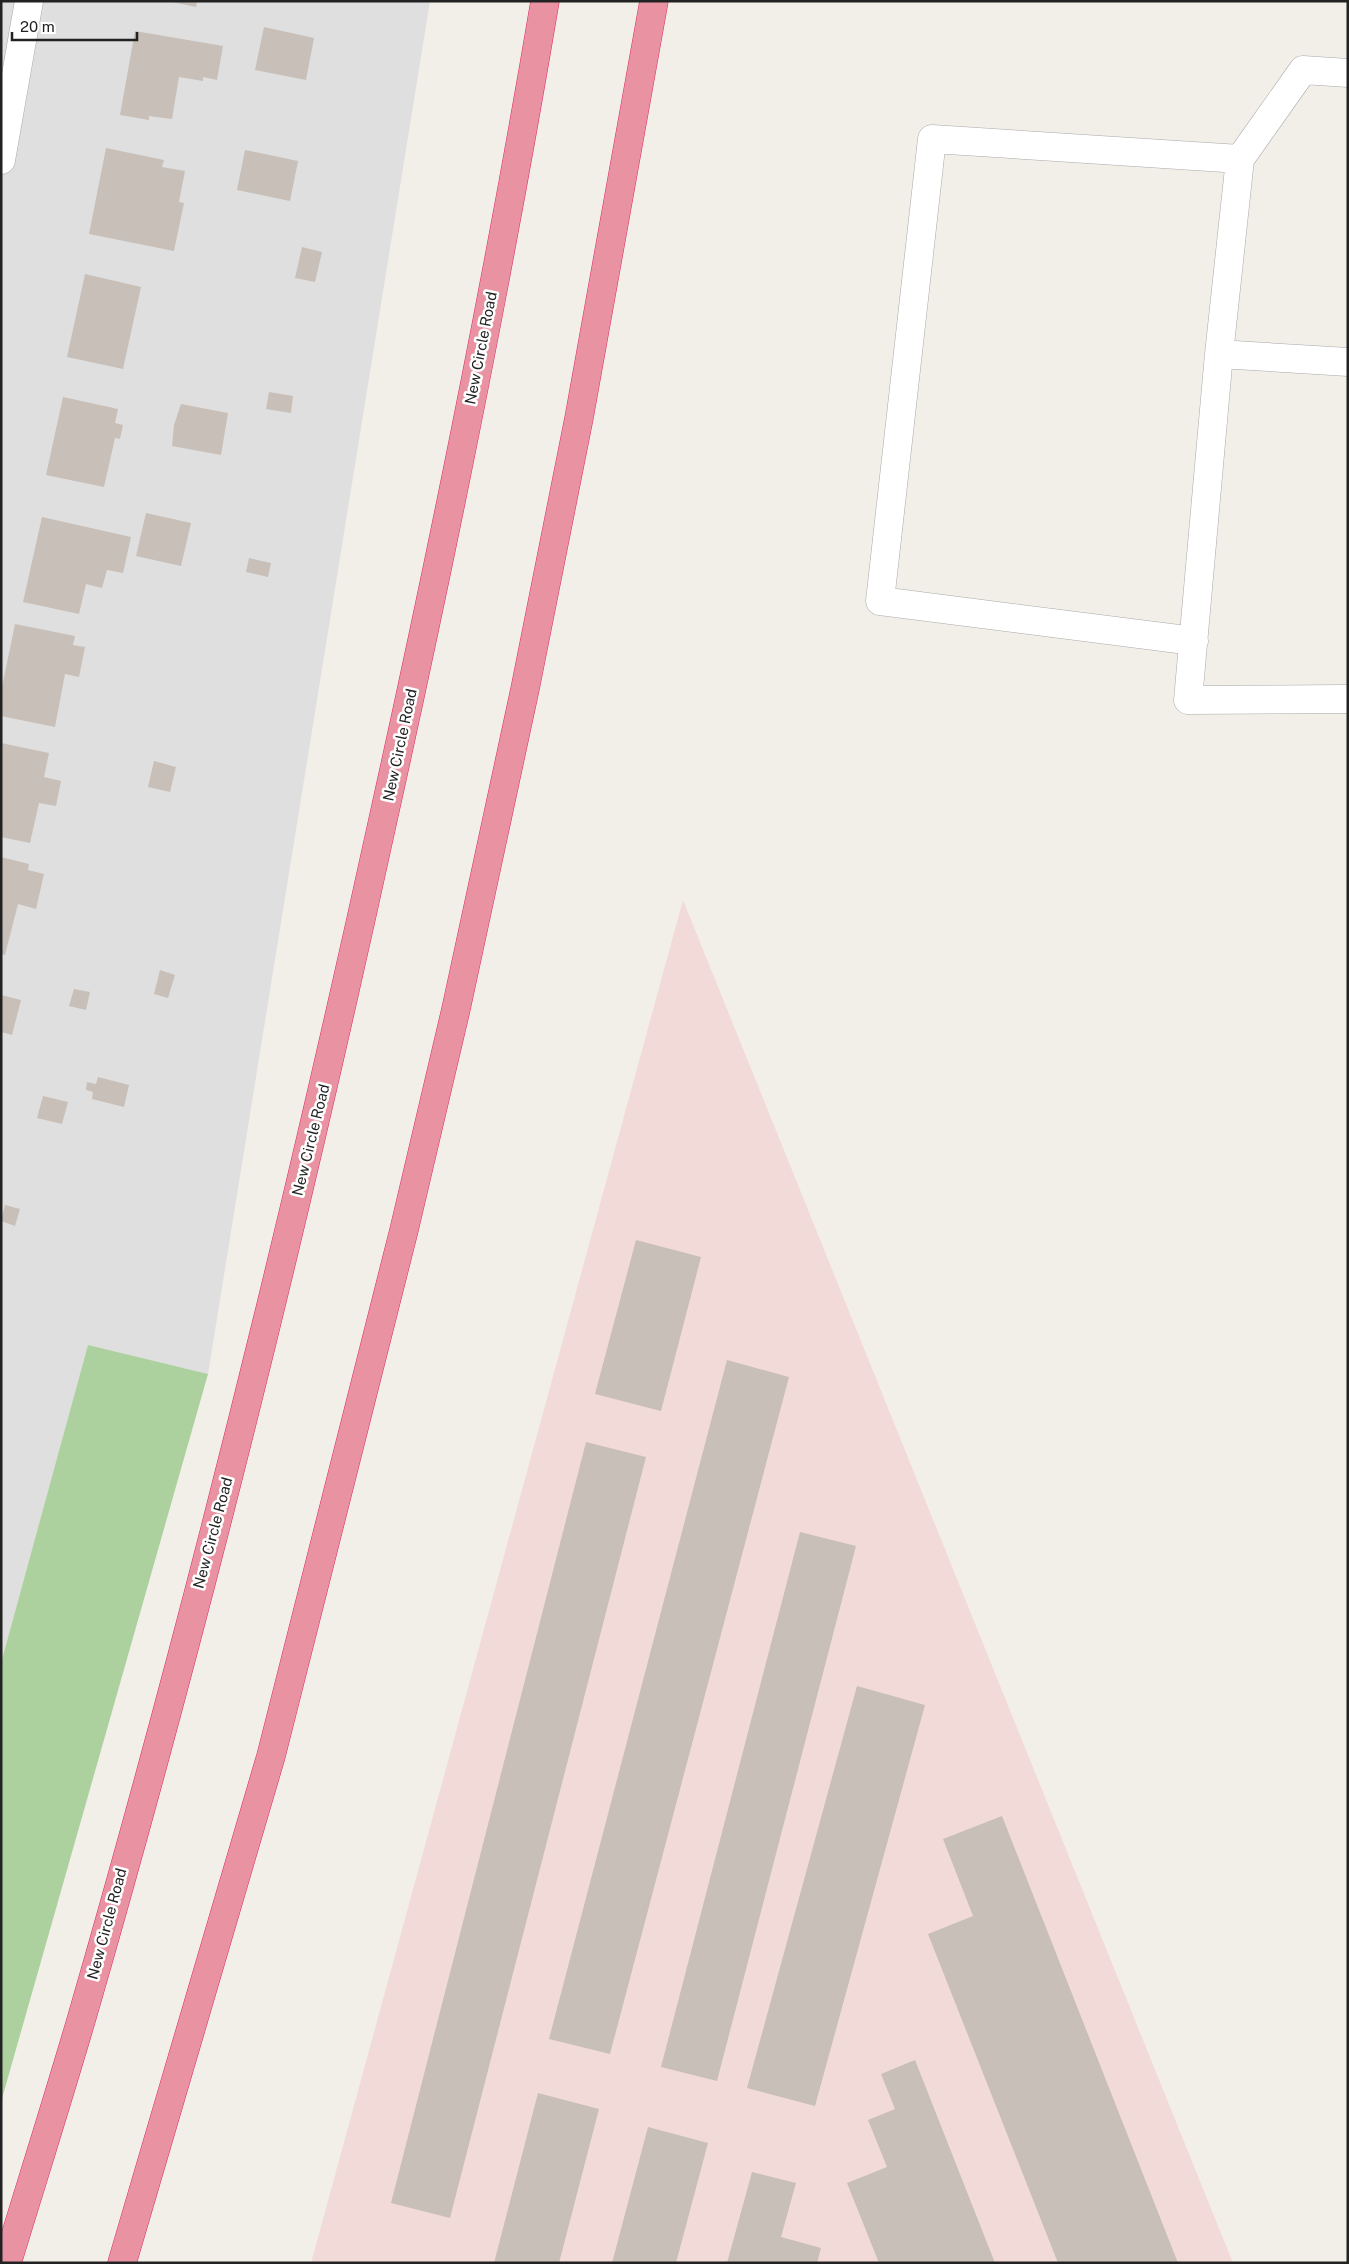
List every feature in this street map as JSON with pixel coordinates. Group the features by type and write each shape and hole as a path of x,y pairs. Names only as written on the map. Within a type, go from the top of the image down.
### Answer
{"highway":[{"name":"New Circle Road","path":"7,2263 82,2015 165,1714 242,1422 337,1034 438,572 518,158 545,1"},
{"path":"122,2263 271,1756 413,1191 456,1009 525,689 579,418 654,1"}],"street":[{"path":"2,153 29,1"},
{"path":"1348,73 1303,70 1240,159 1219,354 1188,700 1348,699"},
{"path":"1194,641 880,601 932,139 1240,159"},
{"path":"1219,354 1348,362"}],"shaded area":[{"path":"1,1 430,1 208,1374 88,1346 1,1663"},
{"path":"683,900 1233,2263 311,2263"}],"green space":[{"path":"88,1345 208,1374 1,2102 1,1663"}],"building":[{"path":"168,1 197,1 196,7"},
{"path":"264,27 314,38 306,80 255,70"},
{"path":"135,31 223,46 217,80 203,77 203,81 179,77 172,119 149,116 149,120 120,115"},
{"path":"106,148 164,160 162,167 185,171 179,202 184,203 174,251 89,234"},
{"path":"245,150 298,161 290,201 237,190"},
{"path":"302,247 322,252 315,282 295,278"},
{"path":"85,274 141,287 123,369 67,357"},
{"path":"269,392 293,396 291,413 266,409"},
{"path":"63,397 118,409 115,423 123,425 120,439 115,438 104,487 46,475"},
{"path":"181,404 228,413 221,455 172,446 174,425"},
{"path":"146,513 191,523 181,566 136,556"},
{"path":"42,517 131,537 123,573 107,570 102,588 86,584 79,614 23,602"},
{"path":"249,558 271,563 268,577 246,572"},
{"path":"15,624 75,636 73,645 85,647 79,677 65,674 55,727 1,716 1,692"},
{"path":"1,743 49,753 44,777 61,781 56,806 39,803 30,843 1,837"},
{"path":"154,761 176,767 170,792 148,787"},
{"path":"1,857 29,864 28,870 44,874 36,909 18,904 5,955 1,954"},
{"path":"160,970 175,975 168,998 154,994"},
{"path":"74,989 90,992 86,1010 69,1006"},
{"path":"1,995 21,1000 12,1035 1,1032"},
{"path":"98,1077 129,1085 124,1107 92,1099 93,1092 86,1090 87,1082 96,1084"},
{"path":"43,1096 68,1102 62,1124 37,1118"},
{"path":"5,1205 20,1209 15,1226 1,1221"},
{"path":"636,1240 701,1257 661,1411 595,1394"},
{"path":"727,1360 789,1377 610,2054 549,2039"},
{"path":"586,1442 646,1457 450,2218 391,2203"},
{"path":"800,1532 856,1546 717,2081 661,2067"},
{"path":"857,1686 925,1705 815,2106 747,2088"},
{"path":"1002,1816 1178,2263 1058,2263 928,1934 973,1916 943,1839"},
{"path":"915,2060 995,2263 879,2263 847,2183 887,2167 868,2120 895,2109 881,2074"},
{"path":"538,2093 599,2109 559,2263 494,2263"},
{"path":"648,2127 708,2143 676,2263 612,2263"},
{"path":"752,2172 796,2183 781,2237 821,2248 817,2263 727,2263"}]}
